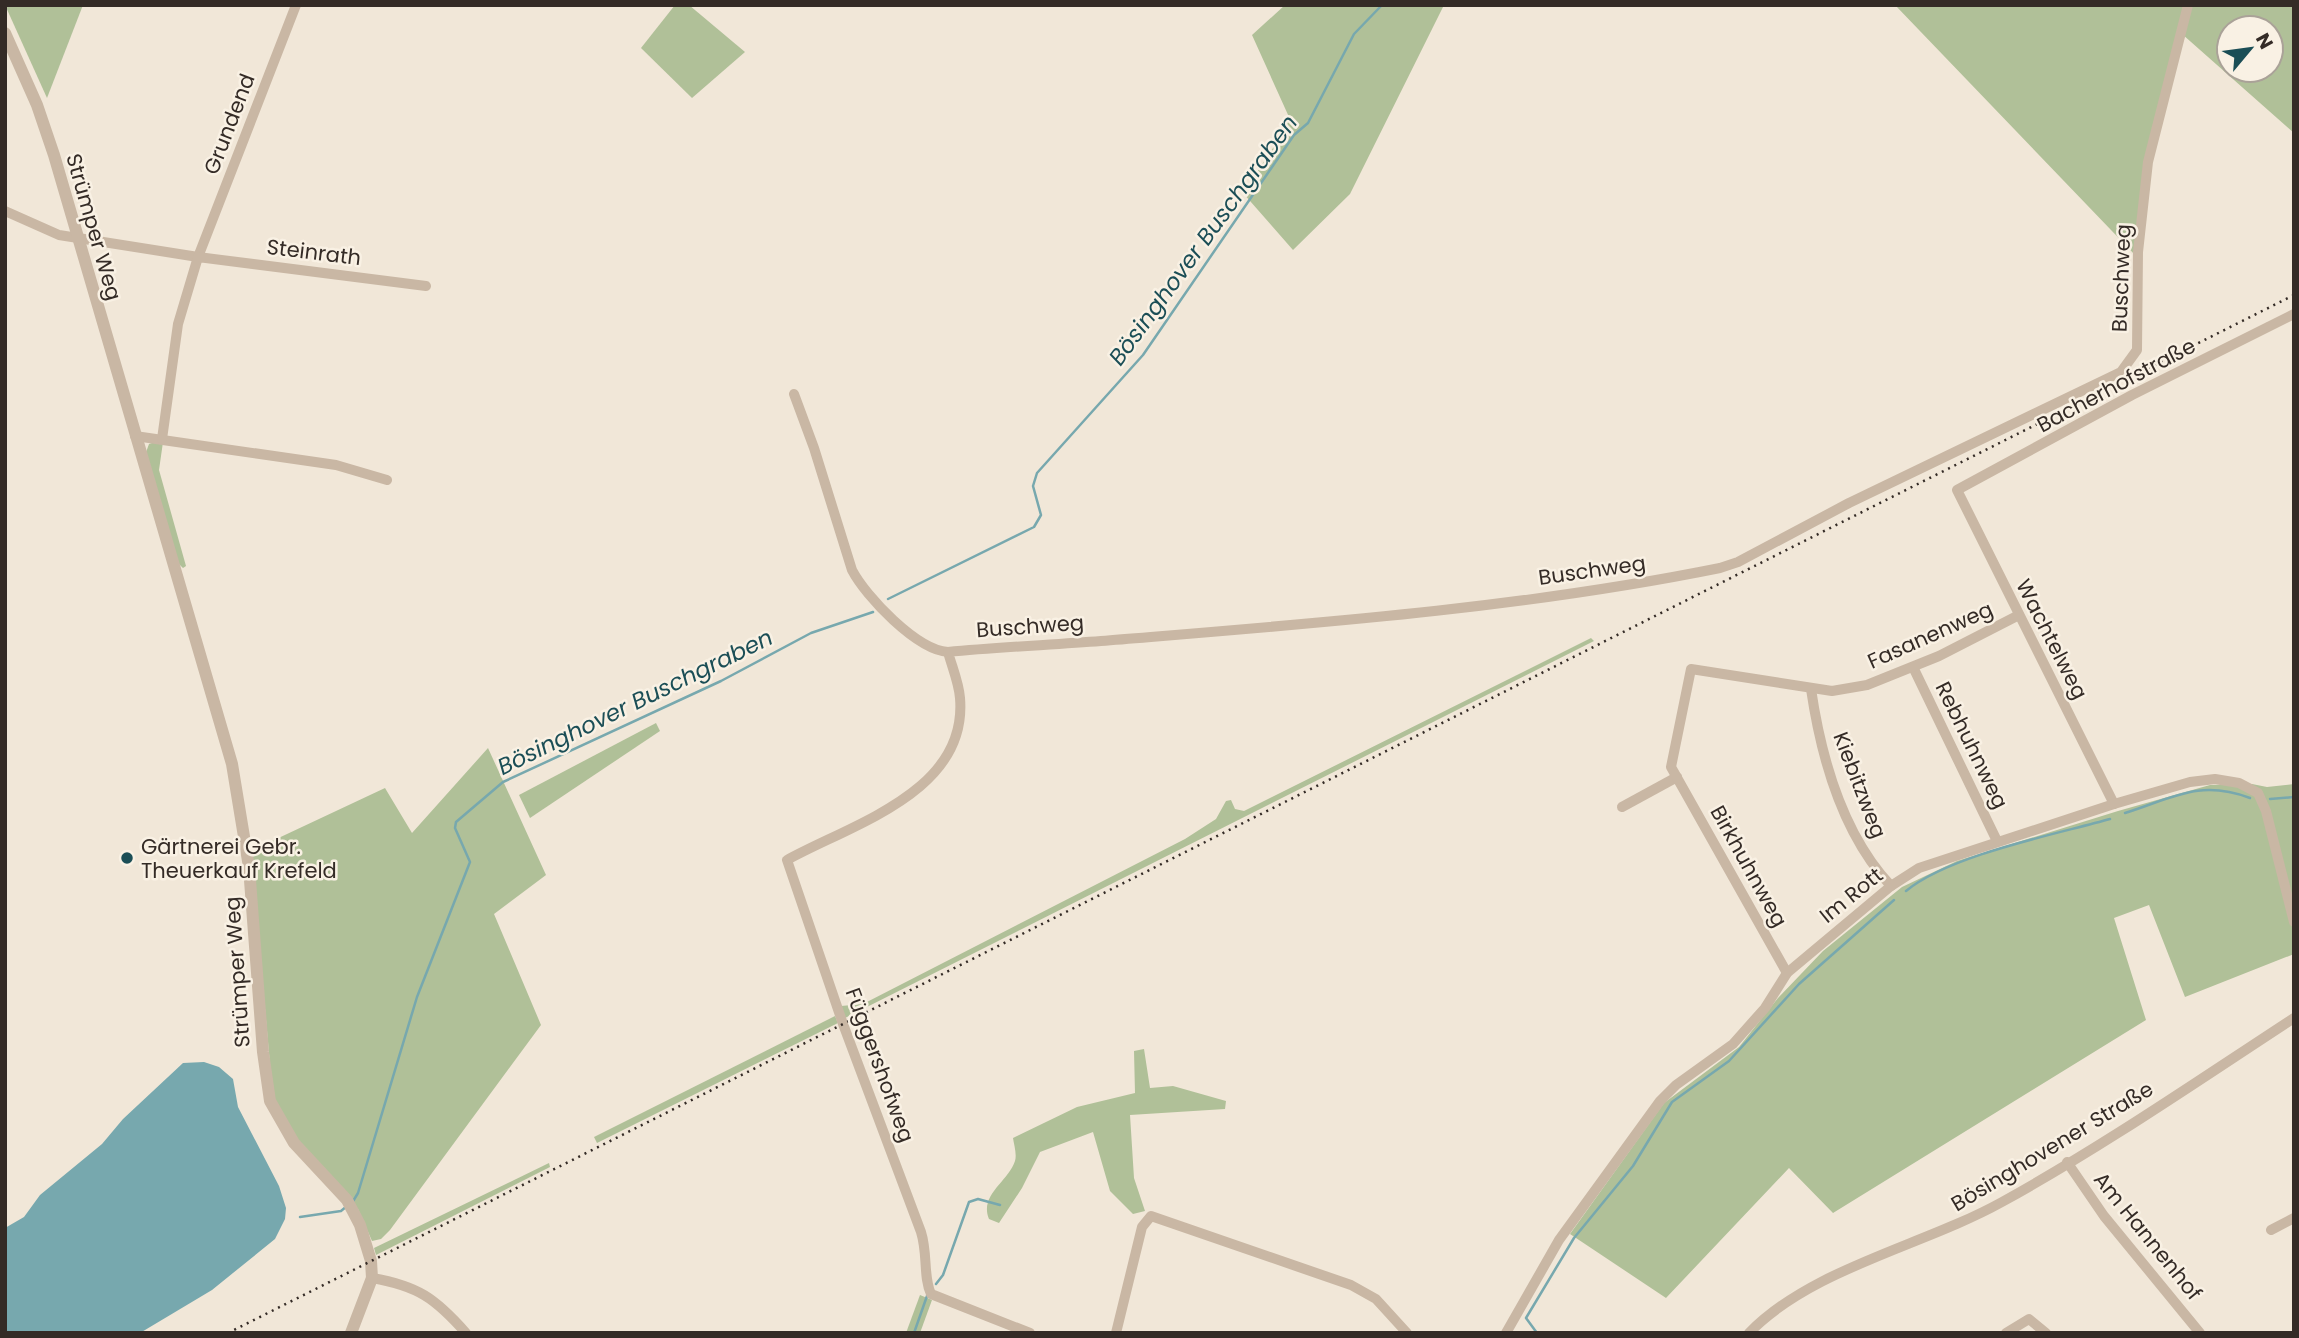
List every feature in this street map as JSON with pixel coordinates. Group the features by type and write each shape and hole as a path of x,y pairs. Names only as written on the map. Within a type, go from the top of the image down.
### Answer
{"street":[{"name":"Grundend","path":"162,439 178,324 198,257 296,5"},
{"name":"Buschweg","path":"788,860 910,796 937,771 955,734 961,700 947,652 1099,641 1432,610 1596,591 1720,568 1738,562 1849,503 2120,372 2137,350 2138,252 2148,162 2188,5"},
{"name":"Strümper Weg","path":"5,33 37,105 222,723 240,805 249,867 262,1052 270,1101 295,1143 350,1205 367,1248 372,1278"},
{"path":"5,211 59,235 198,257"},
{"name":"Steinrath","path":"198,257 426,286"},
{"name":"Bacherhofstraße","path":"1957,490 2132,395 2294,314"},
{"path":"794,394 859,584 926,646 935,651 947,652"},
{"path":"135,436 336,465 387,480"},
{"name":"Wachtelweg","path":"1957,490 2114,804"},
{"name":"Fasanenweg","path":"1690,669 1811,690 1832,691 1857,687 1913,667 2019,615"},
{"name":"Rebhuhnweg","path":"1913,667 1997,841"},
{"name":"Birkhuhnweg","path":"1690,669 1671,766 1787,973"},
{"name":"Kiebitzweg","path":"1811,690 1822,746 1845,810 1863,850 1891,886"},
{"path":"1622,807 1677,776"},
{"name":"Im Rott","path":"1506,1333 1559,1240 1660,1101 1676,1085 1733,1044 1765,1008 1787,973 1891,886 1919,868 2114,804 2190,782 2215,779 2239,783 2258,793 2266,811 2294,922"},
{"name":"Függershofweg","path":"788,860 843,1024 921,1232 928,1265 926,1285 931,1294 941,1299 1030,1333"},
{"name":"Bösinghovener Straße","path":"1749,1333 1791,1298 1821,1282 1950,1229 2003,1202 2294,1018"},
{"name":"Am Hannenhof","path":"2067,1162 2104,1216 2200,1333"},
{"path":"1116,1333 1142,1227 1151,1216 1351,1284 1376,1299 1407,1333"},
{"path":"2271,1230 2294,1218"},
{"path":"351,1333 372,1278 417,1289 433,1299 466,1333"},
{"path":"2006,1333 2029,1319 2046,1333"}],"green space":[{"path":"5,5 83,5 47,98"},
{"path":"675,5 689,5 745,52 692,98 641,48"},
{"path":"1285,5 1444,5 1350,194 1293,250 1243,193 1273,148 1289,117 1252,35"},
{"path":"1895,5 2294,5 2294,133 2239,84 2285,84 2285,14 2215,14 2215,63 2182,34 2167,77 2135,255"},
{"path":"163,442 159,470 186,566 183,568 177,562 145,455 149,444"},
{"path":"1591,638 1594,641 845,1018 841,1006 863,1004 1185,839 1216,819 1226,801 1231,800 1235,809 1244,811"},
{"path":"656,723 660,731 530,818 519,795"},
{"path":"488,748 546,875 494,914 541,1025 390,1230 381,1239 372,1241 358,1209 297,1142 273,1098 251,851 385,788 412,833"},
{"path":"2252,784 2267,787 2294,784 2294,954 2185,997 2149,905 2114,918 2146,1020 1833,1213 1789,1168 1666,1298 1570,1234 1664,1103 1739,1047 1778,998 1823,951 1902,887 1957,861 2118,811 2210,785"},
{"path":"835,1016 838,1023 597,1143 594,1137"},
{"path":"1144,1049 1150,1088 1173,1086 1226,1101 1225,1109 1130,1115 1134,1178 1145,1211 1133,1214 1110,1191 1093,1132 1040,1152 1022,1188 999,1223 989,1219 987,1210 991,1196 1015,1161 1013,1138 1077,1107 1135,1093 1134,1051"},
{"path":"549,1163 550,1167 376,1255 374,1248"},
{"path":"920,1295 932,1300 920,1333 906,1333"}],"water":[{"path":"204,1062 219,1067 233,1079 238,1107 279,1186 286,1208 285,1219 275,1239 212,1290 140,1333 5,1333 5,1228 24,1217 40,1195 102,1144 123,1119 183,1063"}],"waterway":[{"name":"Bösinghover Buschgraben","path":"888,599 1034,527 1041,515 1033,486 1037,473 1143,355 1294,135 1308,123 1354,34 1382,5"},
{"name":"Bösinghover Buschgraben","path":"352,1203 358,1193 417,997 470,862 455,828 456,822 503,782 721,681 811,633 873,612"},
{"path":"2125,813 2201,790 2216,790 2250,798"},
{"path":"2270,799 2294,797"},
{"path":"1906,891 1925,878 1975,857 2110,819"},
{"path":"1537,1333 1526,1318 1574,1238 1633,1166 1672,1102 1729,1061 1799,984 1894,900"},
{"path":"936,1284 943,1275 969,1202 978,1199 1000,1205"},
{"name":"Bösinghover Buschgraben","path":"300,1217 341,1211 347,1206"},
{"path":"914,1333 927,1296"}],"railway":[{"path":"228,1333 2294,295"}],"place":[{"name":"Gärtnerei Gebr. Theuerkauf Krefeld","path":"127,858"}]}
